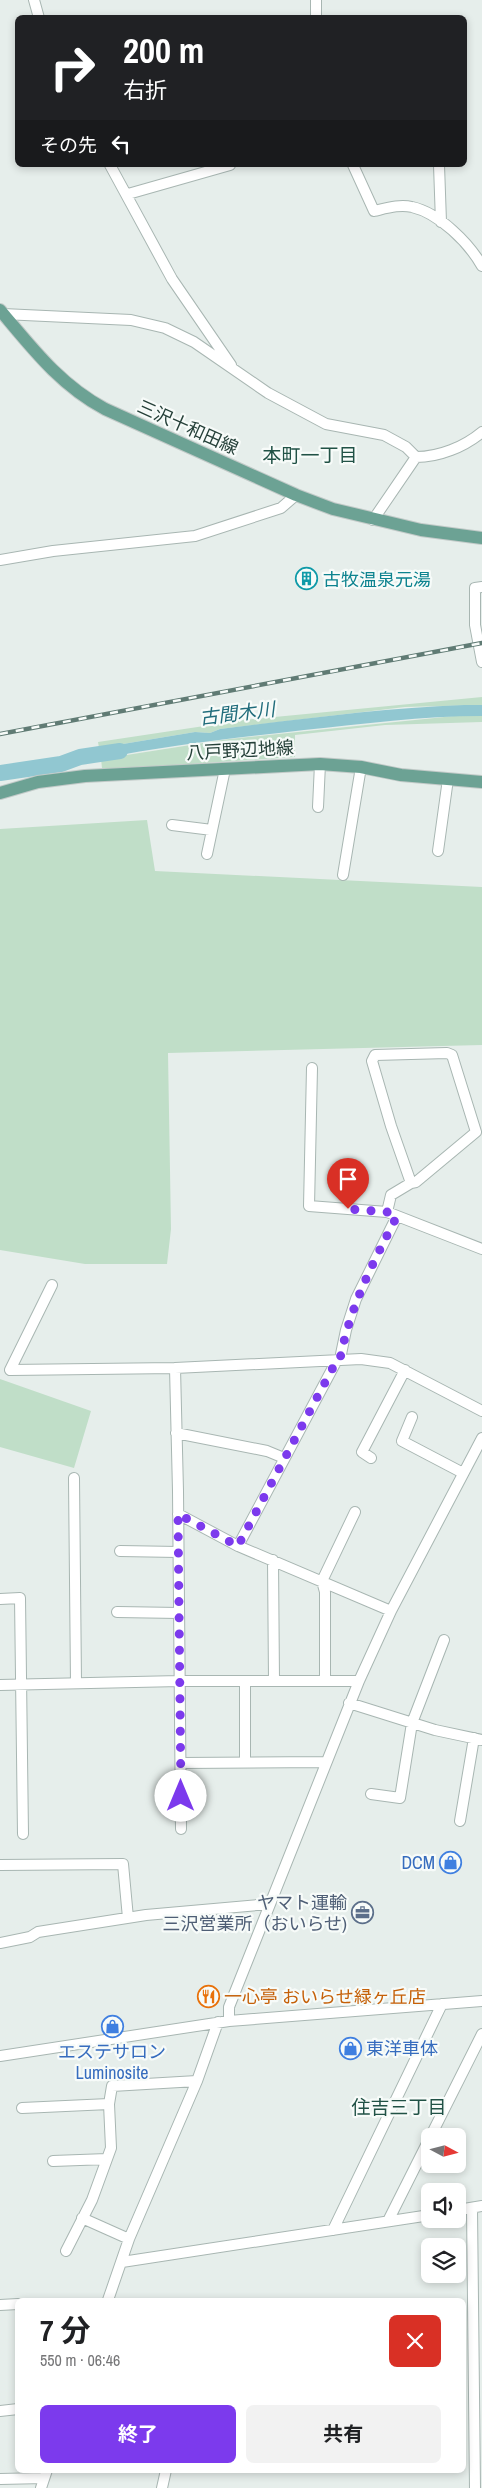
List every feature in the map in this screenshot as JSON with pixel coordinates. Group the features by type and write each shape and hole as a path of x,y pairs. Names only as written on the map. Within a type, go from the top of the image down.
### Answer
{"main road":[{"name":"三沢十和田線","path":"2,312 45,364 84,398 296,495 333,509 373,520 422,530 482,538"},
{"name":"八戸野辺地線","path":"0,793 38,782 84,776 320,764 361,767 388,773 448,780 482,782"}],"street":[{"path":"34,0 38,15"},
{"path":"316,0 316,15"},
{"path":"111,167 128,194 172,279 236,372"},
{"path":"128,194 223,167"},
{"path":"354,167 374,211 399,206 412,207 428,213 441,222 462,242 482,265"},
{"path":"439,167 441,222"},
{"path":"2,312 131,320 165,328 194,342 236,372 326,424 384,435 406,447 416,457"},
{"path":"373,520 416,457 438,454 460,446 482,432"},
{"path":"0,560 195,536 281,508 296,495"},
{"path":"482,588 476,588 475,625 482,662"},
{"path":"318,807 320,764"},
{"path":"343,875 361,767"},
{"path":"207,854 225,769"},
{"path":"438,851 448,780"},
{"path":"172,825 212,830"},
{"path":"387,1212 391,1195 416,1182 479,1129 452,1055 447,1053 375,1055 372,1061 391,1126 411,1183"},
{"path":"312,1068 309,1206 387,1212 482,1249"},
{"path":"238,1546 338,1359 356,1299 397,1216"},
{"path":"52,1285 10,1370 174,1368 338,1359 379,1361 390,1363 405,1370 482,1411"},
{"path":"174,1368 178,1514 181,1829"},
{"path":"371,1458 362,1452 405,1370"},
{"path":"412,1417 402,1441 463,1473"},
{"path":"176,1433 267,1451 284,1458"},
{"path":"229,2021 229,2007 349,1703 391,1611 482,1438"},
{"path":"74,1478 76,1683"},
{"path":"325,1680 325,1592 322,1581 354,1512"},
{"path":"178,1514 238,1546 391,1611"},
{"path":"120,1551 178,1552"},
{"path":"273,1560 274,1681"},
{"path":"0,1599 20,1598 23,1834"},
{"path":"117,1612 179,1613"},
{"path":"371,1794 400,1798 412,1723 444,1640"},
{"path":"245,1762 246,1681"},
{"path":"0,1684 359,1681"},
{"path":"349,1703 412,1723 478,1739 460,1821"},
{"path":"181,1763 325,1762"},
{"path":"0,1865 123,1864 128,1918"},
{"path":"0,1943 30,1937 38,1932 128,1918 269,1904"},
{"path":"0,2056 218,2022 482,2001"},
{"path":"334,2230 442,2004"},
{"path":"109,2298 129,2240 198,2081 218,2022"},
{"path":"388,2221 482,2034"},
{"path":"66,2251 111,2148 109,2104 112,2086 198,2081"},
{"path":"22,2108 109,2104"},
{"path":"53,2162 107,2159"},
{"path":"475,2488 468,2344 477,2302 477,2207"},
{"path":"122,2262 421,2216"},
{"path":"82,2218 129,2240"},
{"path":"0,2305 15,2304"},
{"path":"0,2411 15,2408"},
{"path":"162,2488 165,2473"},
{"path":"0,2479 44,2479"}],"green space":[{"path":"482,697 482,705 405,707 220,729 210,733 195,732 99,748 98,742 244,720"},
{"path":"454,716 482,716 482,722 385,725 295,735 295,757 115,769 102,768 101,759 229,739"},
{"path":"147,820 155,871 482,887 482,1045 168,1053 171,1229 167,1264 85,1264 0,1250 0,829"},
{"path":"0,1379 91,1411 74,1468 0,1447"}],"water":[{"path":"482,705 482,716 415,719 304,730 177,746 101,759 99,748 195,732 210,733 220,729 312,718 373,711"}],"waterway":[{"name":"古間木川","path":"0,773 61,764 80,757 120,751"}],"railway":[{"path":"0,734 482,643"}],"place":[{"name":"古牧温泉元湯","path":"307,579"},
{"name":"DCM","path":"451,1862"},
{"name":"ヤマト運輸 三沢営業所（おいらせ)","path":"363,1912"},
{"name":"一心亭 おいらせ緑ヶ丘店","path":"208,1996"},
{"name":"エステサロン Luminosite","path":"112,2026"},
{"name":"東洋車体","path":"350,2048"}],"district":[{"name":"本町一丁目","path":"310,455"},
{"name":"住吉三丁目","path":"399,2107"}],"route":[{"path":"181,1796 178,1514 238,1546 337,1360 340,1359 346,1330 356,1299 397,1216 387,1212 348,1209"}]}
